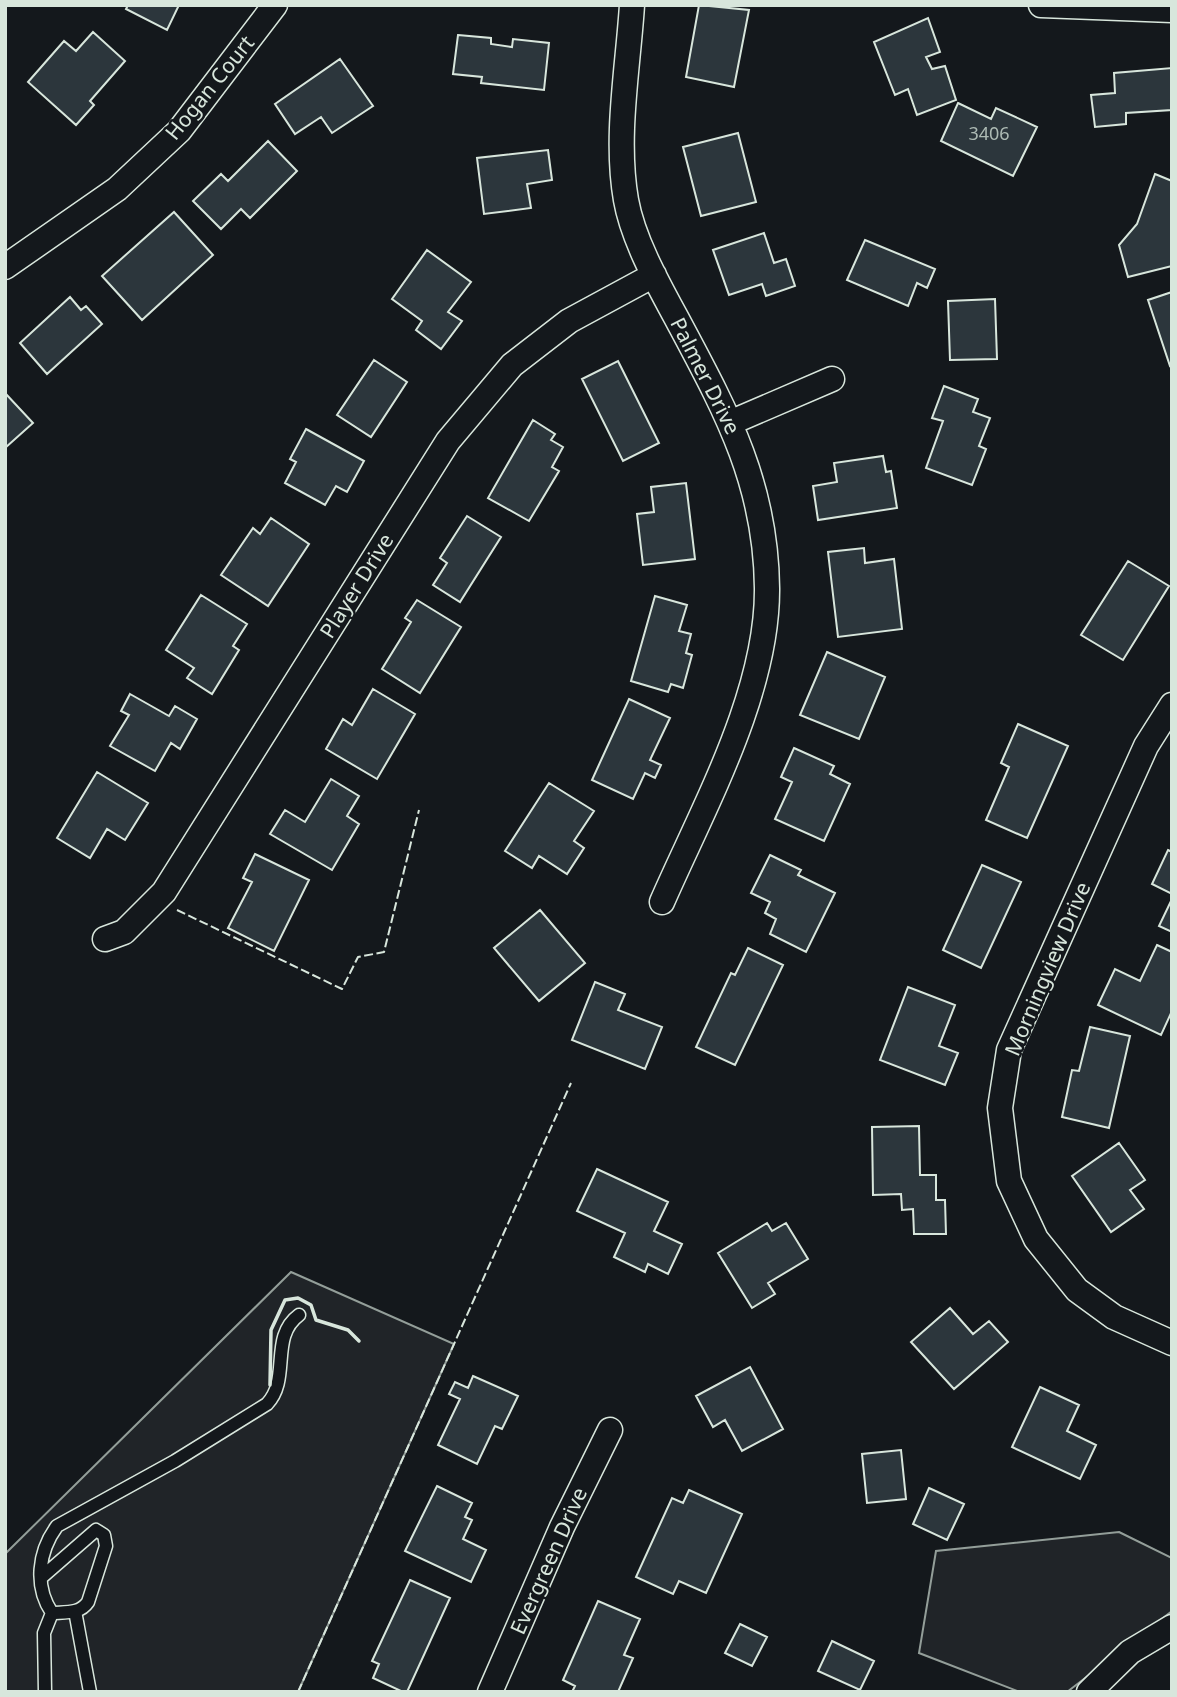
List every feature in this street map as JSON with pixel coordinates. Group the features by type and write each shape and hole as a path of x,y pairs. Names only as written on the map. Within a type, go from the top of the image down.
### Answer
{"street":[{"name":"Hogan Court","path":"5,267 117,189 179,131 275,5"},
{"name":"Palmer Drive","path":"632,5 622,147 626,202 653,275 732,422 759,501 767,590 757,668 741,722 662,902"},
{"path":"1041,5 1172,10"},
{"name":"Player Drive","path":"105,939 124,932 164,892 448,441 512,365 569,321 653,275"},
{"path":"732,422 832,379"},
{"name":"Morningview Drive","path":"1172,705 1146,746 1009,1050 1000,1108 1009,1181 1036,1239 1086,1297 1114,1317 1172,1343"},
{"name":"Evergreen Drive","path":"490,1692 562,1527 610,1430"},
{"path":"1089,1692 1130,1652 1172,1627"}],"lane":[{"path":"45,1692 44,1633 52,1613 40,1589 43,1551 57,1526 175,1461 267,1404 277,1390 282,1340 287,1327 299,1315"},
{"path":"42,1577 96,1530 104,1535 106,1546 88,1602 75,1611 52,1613"},
{"path":"75,1611 90,1692"}],"shaded area":[{"path":"291,1272 454,1344 298,1692 5,1692 5,1554"},
{"path":"1119,1532 1172,1558 1172,1611 1067,1692 1020,1692 919,1653 936,1551"}],"building":[{"path":"128,5 179,5 167,30 126,9"},
{"path":"699,5 749,10 734,87 686,77"},
{"path":"928,18 940,52 926,57 932,69 945,66 956,100 917,115 908,89 895,95 874,42"},
{"path":"93,32 125,61 90,101 94,105 76,125 28,82 64,41 76,51"},
{"path":"458,35 491,38 491,44 512,47 513,39 549,43 544,90 481,83 482,77 453,74"},
{"path":"340,59 373,106 332,133 321,117 295,134 275,104"},
{"path":"1172,68 1172,110 1126,113 1126,124 1095,127 1091,95 1115,93 1114,73"},
{"path":"958,103 991,119 996,108 1037,127 1013,176 941,141"},
{"path":"738,133 756,202 701,216 683,147"},
{"path":"268,141 297,171 250,218 241,209 221,229 193,201 221,174 228,181"},
{"path":"548,150 552,180 527,184 531,208 484,214 477,158"},
{"path":"1155,174 1172,181 1172,266 1128,277 1119,245 1137,224"},
{"path":"174,212 213,255 142,320 102,276"},
{"path":"764,233 774,263 786,259 795,286 766,296 762,284 729,295 713,250"},
{"path":"865,240 935,269 927,288 917,283 908,306 847,280"},
{"path":"427,250 471,282 448,312 462,321 441,349 416,330 422,321 392,299"},
{"path":"1172,292 1172,365 1170,366 1148,300"},
{"path":"70,297 81,310 86,306 102,324 47,374 20,343"},
{"path":"995,299 997,359 950,360 948,301"},
{"path":"374,360 407,382 371,437 337,415"},
{"path":"618,361 659,443 623,461 582,379"},
{"path":"944,386 978,399 973,412 990,418 979,446 986,449 972,485 926,468 943,421 932,418"},
{"path":"5,393 33,423 5,448"},
{"path":"533,420 555,434 551,440 563,447 552,467 559,471 529,521 488,498"},
{"path":"306,429 364,461 347,492 336,486 325,505 285,483 296,462 290,459"},
{"path":"883,456 886,472 891,471 897,508 818,520 813,486 837,482 834,463"},
{"path":"686,483 695,559 643,565 637,514 654,512 651,487"},
{"path":"467,516 501,537 460,602 433,585 447,563 440,558"},
{"path":"271,518 309,544 268,606 221,575 253,528 260,534"},
{"path":"864,548 865,563 894,559 902,629 838,637 828,552"},
{"path":"1128,561 1169,586 1123,660 1081,635"},
{"path":"201,595 247,624 233,646 239,650 212,694 187,678 194,668 166,650"},
{"path":"655,596 687,605 679,631 691,634 686,653 692,655 683,688 671,684 668,692 631,681"},
{"path":"417,600 461,627 420,693 382,669 411,622 405,618"},
{"path":"827,652 885,677 859,739 800,715"},
{"path":"373,689 415,714 377,779 326,749 343,719 352,725"},
{"path":"130,694 169,716 175,706 197,719 180,749 171,743 155,771 110,746 129,715 121,711"},
{"path":"629,699 670,718 650,760 661,765 655,778 645,773 633,799 592,780"},
{"path":"1018,724 1068,746 1027,838 986,820 1009,767 1001,763"},
{"path":"794,748 834,766 830,774 850,784 824,841 775,819 792,782 781,777"},
{"path":"97,772 148,803 125,840 107,829 90,858 57,838"},
{"path":"331,779 359,796 347,816 359,824 332,870 270,834 285,810 305,822"},
{"path":"549,783 594,811 574,841 584,848 567,874 539,856 532,868 505,851"},
{"path":"1168,850 1172,852 1172,894 1152,884"},
{"path":"255,854 309,880 274,951 228,928 252,882 243,878"},
{"path":"770,855 801,870 798,875 835,893 806,952 770,934 776,919 765,913 770,902 751,893"},
{"path":"982,865 1021,882 981,968 943,950"},
{"path":"1172,899 1172,932 1159,926"},
{"path":"540,910 585,963 539,1001 494,948"},
{"path":"1157,945 1172,952 1172,1011 1161,1035 1098,1005 1115,969 1140,981"},
{"path":"748,948 783,965 735,1065 696,1047 731,973 735,975"},
{"path":"595,982 625,994 618,1010 662,1027 645,1069 572,1040"},
{"path":"908,987 955,1005 939,1046 958,1053 945,1085 880,1060"},
{"path":"1090,1027 1130,1036 1109,1128 1062,1117 1072,1070 1079,1071"},
{"path":"919,1126 920,1175 936,1175 936,1200 945,1200 946,1234 914,1234 913,1209 902,1210 901,1194 873,1195 872,1127"},
{"path":"1119,1143 1145,1180 1130,1190 1144,1209 1111,1232 1072,1176"},
{"path":"597,1169 668,1202 654,1231 682,1244 668,1274 648,1264 645,1272 614,1257 625,1233 577,1211"},
{"path":"767,1223 772,1231 786,1223 808,1259 768,1283 775,1294 752,1308 718,1253"},
{"path":"950,1308 973,1334 989,1321 1008,1342 954,1389 911,1342"},
{"path":"750,1367 783,1429 742,1451 725,1420 713,1427 696,1396"},
{"path":"473,1376 518,1396 502,1429 495,1426 477,1464 438,1445 460,1399 449,1394 455,1382 468,1388"},
{"path":"1040,1387 1079,1405 1067,1431 1096,1445 1080,1479 1012,1447"},
{"path":"901,1450 906,1499 867,1503 862,1454"},
{"path":"437,1486 472,1503 465,1517 472,1520 463,1539 486,1550 471,1582 405,1551"},
{"path":"929,1488 964,1504 947,1540 913,1524"},
{"path":"689,1490 742,1514 706,1593 679,1581 673,1594 636,1577 672,1498 683,1503"},
{"path":"410,1580 450,1598 407,1692 403,1692 373,1678 379,1664 372,1661"},
{"path":"598,1601 640,1619 624,1655 633,1658 618,1692 572,1692 575,1686 563,1680"},
{"path":"740,1624 767,1637 752,1666 725,1653"},
{"path":"832,1641 874,1661 860,1690 818,1671"}],"fence":[{"path":"177,910 342,989 358,957 384,952 419,810"},
{"path":"298,1692 571,1083"}],"wall":[{"path":"270,1385 271,1330 285,1300 298,1298 311,1305 316,1320 348,1330 359,1341"}]}
